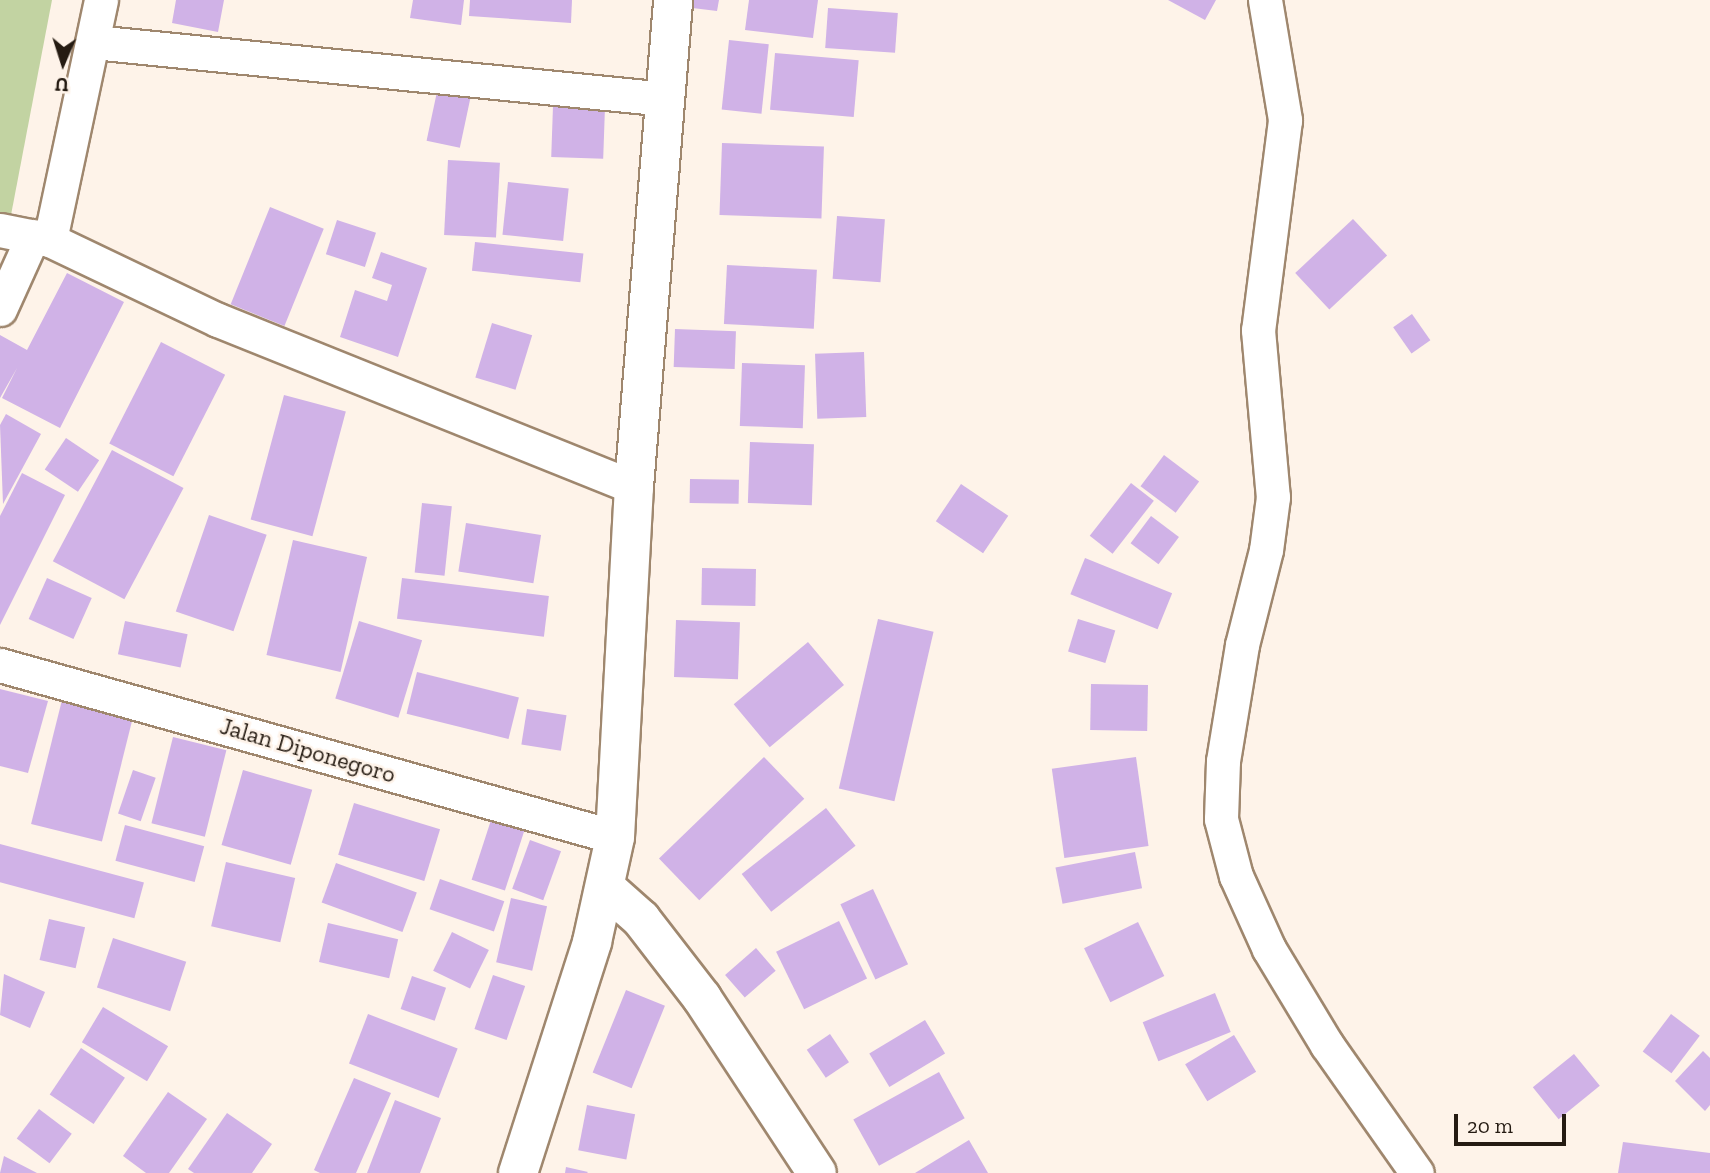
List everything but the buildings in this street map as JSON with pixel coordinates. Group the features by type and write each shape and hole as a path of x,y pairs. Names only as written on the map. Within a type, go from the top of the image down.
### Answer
{"street":[{"path":"0,309 42,238 93,42 101,0"},
{"path":"517,1173 606,888 615,837 634,487 673,0"},
{"path":"1265,0 1285,120 1258,330 1273,497 1266,550 1242,645 1223,761 1221,819 1236,876 1269,949 1327,1045 1417,1173"},
{"path":"93,42 666,99"},
{"path":"0,230 42,238 218,320 634,487"},
{"name":"Jalan Diponegoro","path":"0,665 615,837"},
{"path":"606,888 641,919 702,998 817,1173"}],"green space":[{"path":"0,0 52,0 11,215 0,214"}]}
